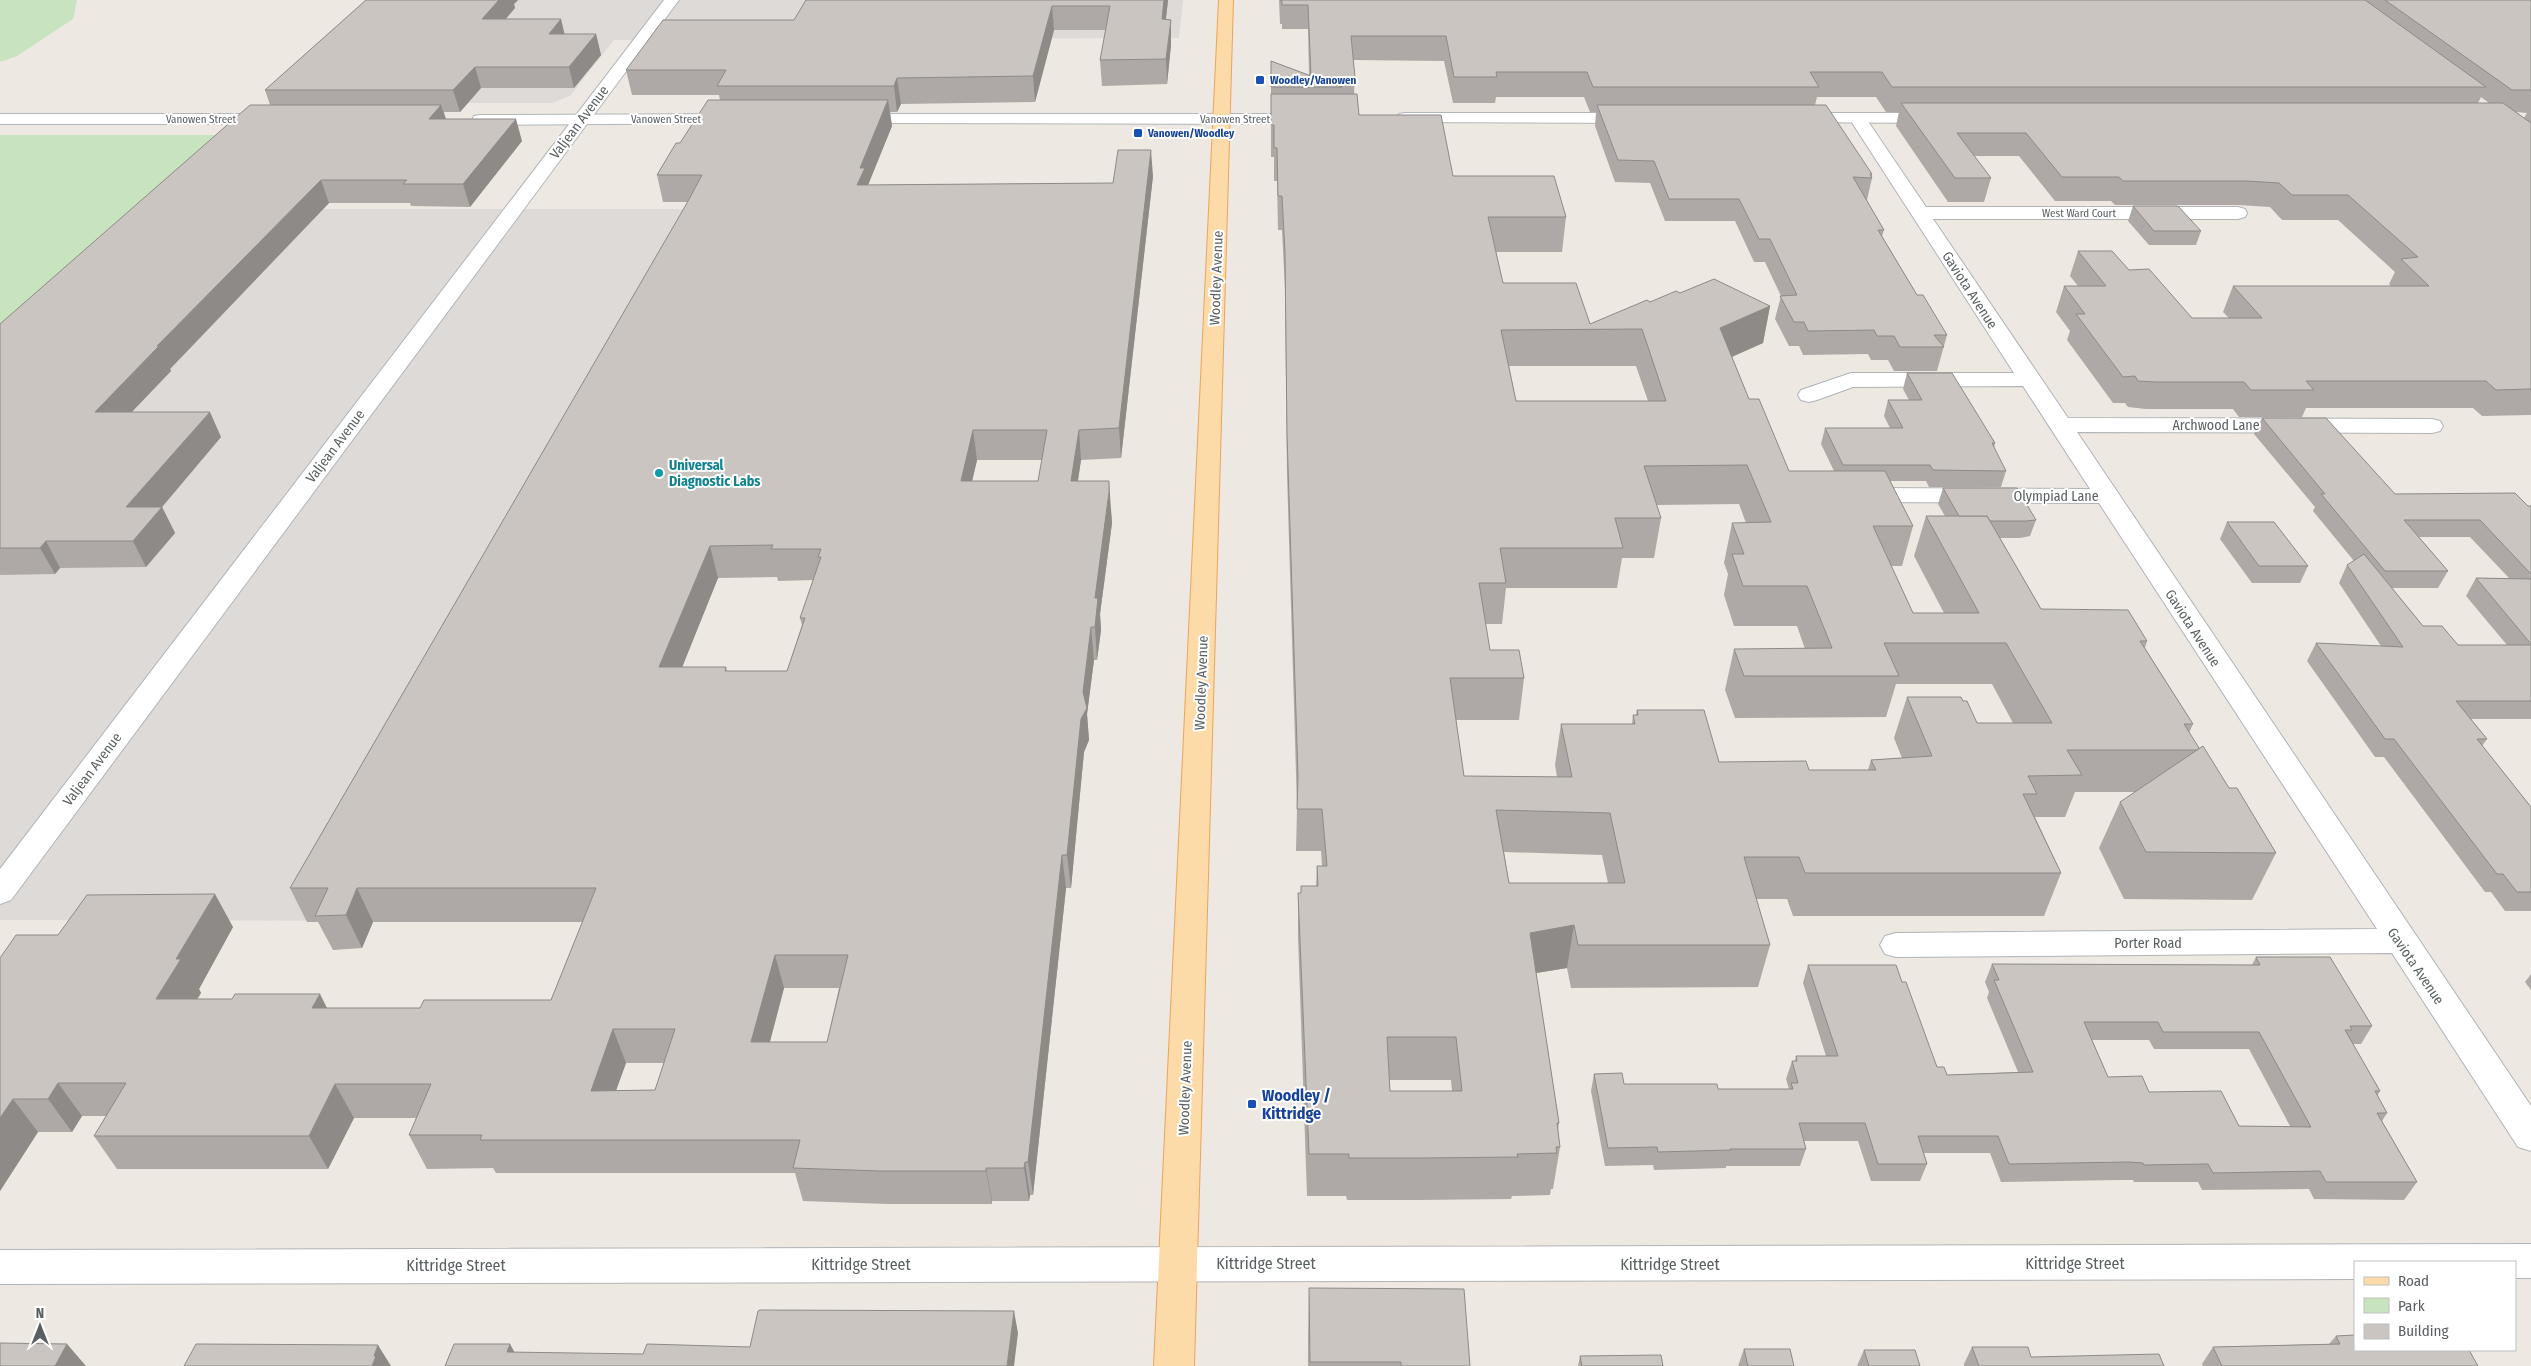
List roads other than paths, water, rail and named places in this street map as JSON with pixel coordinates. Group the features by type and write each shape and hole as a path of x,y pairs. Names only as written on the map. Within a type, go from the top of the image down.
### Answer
{"main road":[{"name":"Woodley Avenue","path":"1174,1366 1226,0"}],"street":[{"name":"Valjean Avenue","path":"0,892 672,0"},
{"name":"Vanowen Street","path":"833,119 1328,118"},
{"path":"1386,118 1651,118"},
{"path":"1779,118 1955,118"},
{"name":"Gaviota Avenue","path":"1857,118 2400,941 2531,1136"},
{"name":"Vanowen Street","path":"0,119 288,119"},
{"name":"Vanowen Street","path":"464,120 748,119"},
{"name":"West Ward Court","path":"1920,213 2238,213"},
{"path":"1810,395 1851,380 2029,379"},
{"name":"Archwood Lane","path":"2059,425 2432,426"},
{"name":"Olympiad Lane","path":"1837,495 2107,496"},
{"name":"Porter Road","path":"1896,945 2400,941"},
{"name":"Kittridge Street","path":"2516,1261 2531,1261"},
{"name":"Kittridge Street","path":"0,1267 1179,1263 1605,1265 2354,1262"}],"place":[{"name":"Woodley/Vanowen","path":"1260,80"},
{"name":"Vanowen/Woodley","path":"1138,133"},
{"name":"Universal Diagnostic Labs","path":"659,473"},
{"name":"Woodley / Kittridge","path":"1252,1104"}]}
